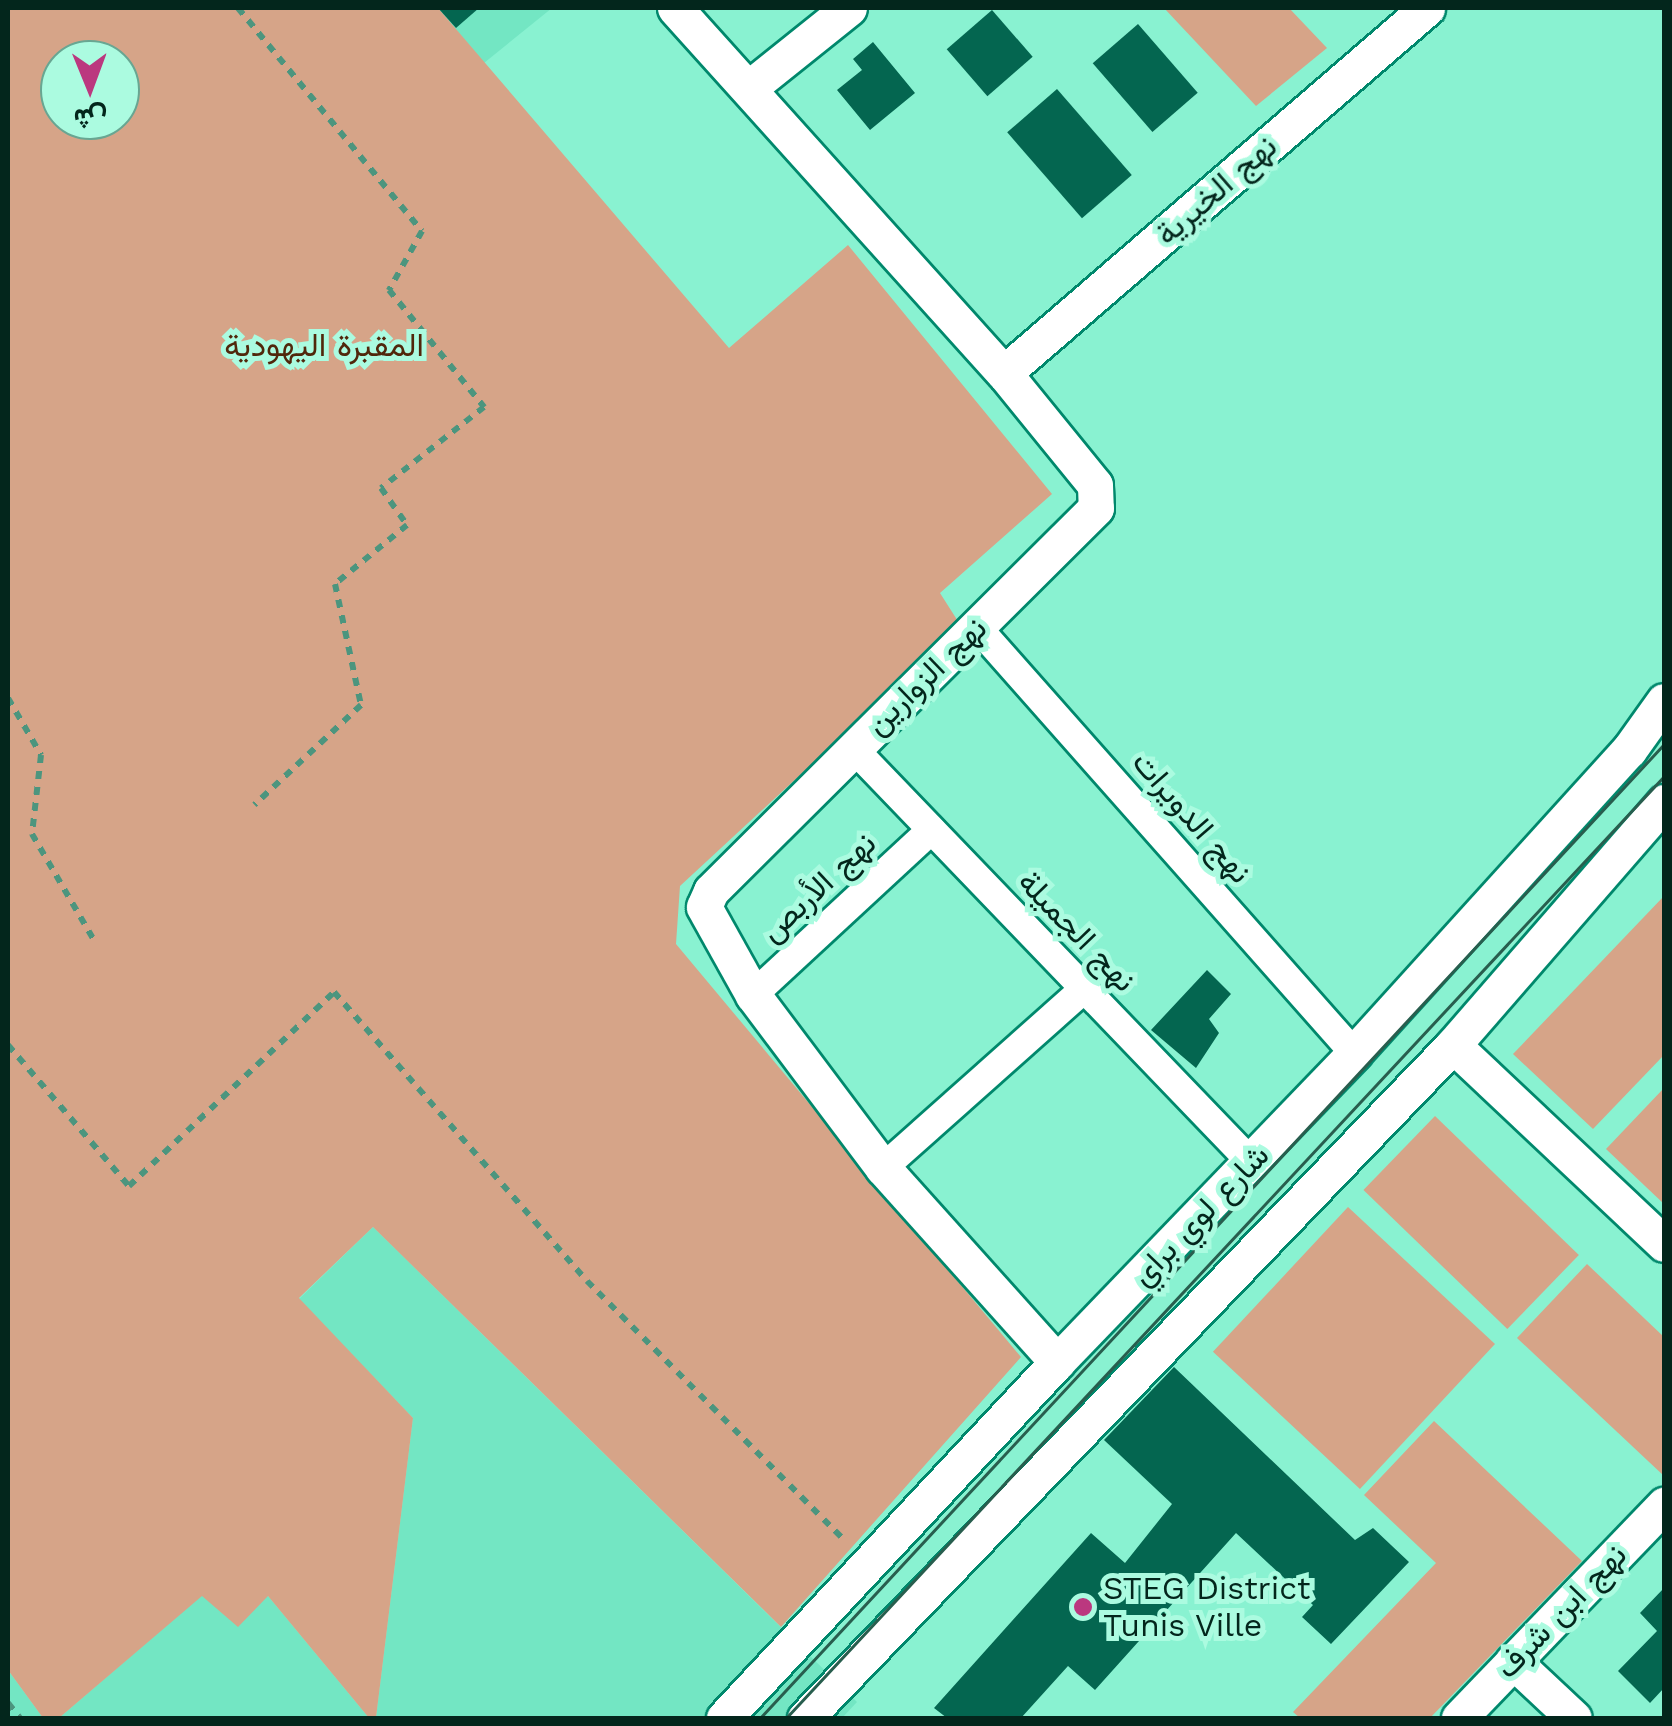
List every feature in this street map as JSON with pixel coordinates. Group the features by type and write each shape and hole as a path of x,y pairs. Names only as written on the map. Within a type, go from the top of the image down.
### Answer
{"street":[{"name":"نهج الزوارين","path":"675,8 1004,373 1087,472 1098,496 1096,508 706,898 706,915 753,995 882,1168 1057,1362"},
{"path":"749,88 849,8"},
{"name":"نهج الخيرية","path":"1004,373 1427,8"},
{"name":"نهج الدويرات","path":"977,626 1354,1053"},
{"name":"شارع لوي براي","path":"724,1718 1057,1362 1354,1053 1629,750 1664,702"},
{"name":"نهج الجميلة","path":"852,748 1252,1162"},
{"name":"شارع لوي براي","path":"805,1718 1452,1045 1664,802"},
{"name":"نهج الأربص","path":"753,995 931,830"},
{"path":"882,1168 1084,989"},
{"path":"1452,1045 1664,1244"},
{"name":"نهج ابن شرف","path":"1458,1718 1664,1505"},
{"path":"1513,1661 1574,1718"}],"path":[{"path":"238,8 422,231 389,290 484,407 382,488 407,526 335,584 360,705 254,806"},
{"path":"8,698 41,755 32,834 94,940"},
{"path":"8,1046 129,1186 334,992 587,1280 867,1563"},
{"path":"8,1702 20,1718"}],"shaded area":[{"path":"438,8 552,8 484,63"},
{"path":"373,1227 857,1702 842,1718 376,1718 413,1418 299,1299"},
{"path":"202,1595 268,1596 369,1718 59,1718"},
{"path":"8,1670 43,1718 8,1718"}],"green space":[{"name":"المقبرة اليهودية","path":"8,8 438,8 729,348 848,245 1052,494 940,593 961,626 680,886 676,944 1021,1357 781,1627 373,1227 299,1298 413,1418 376,1718 369,1718 268,1596 238,1627 202,1596 59,1718 43,1718 8,1670"},
{"path":"1164,8 1289,8 1327,48 1256,106"},
{"path":"1664,896 1664,1055 1593,1129 1513,1054"},
{"path":"1664,1088 1664,1204 1606,1149"},
{"path":"1435,1116 1579,1255 1507,1329 1363,1190"},
{"path":"1348,1207 1495,1344 1360,1489 1213,1352"},
{"path":"1587,1264 1664,1337 1664,1476 1517,1338"},
{"path":"1434,1421 1582,1561 1430,1718 1300,1718 1293,1712 1436,1563 1364,1495"}],"building":[{"path":"438,8 479,8 456,28"},
{"path":"992,10 1033,57 987,96 947,49"},
{"path":"1138,24 1198,93 1152,132 1093,63"},
{"path":"873,42 915,93 870,130 837,90 862,70 853,59"},
{"path":"1057,89 1132,175 1082,218 1007,132"},
{"path":"1207,970 1231,994 1209,1019 1219,1033 1196,1068 1151,1030"},
{"path":"1174,1367 1355,1540 1373,1528 1409,1562 1331,1644 1302,1617 1313,1605 1236,1533 1095,1690 1068,1666 1021,1718 947,1718 934,1708 1091,1533 1125,1563 1172,1504 1104,1440"},
{"path":"1664,1588 1664,1688 1650,1703 1618,1671 1657,1631 1640,1613"}],"tram line":[{"path":"760,1718 1664,744"},
{"path":"786,1718 1664,776"}],"place":[{"name":"STEG District Tunis Ville","path":"1083,1607"}]}
